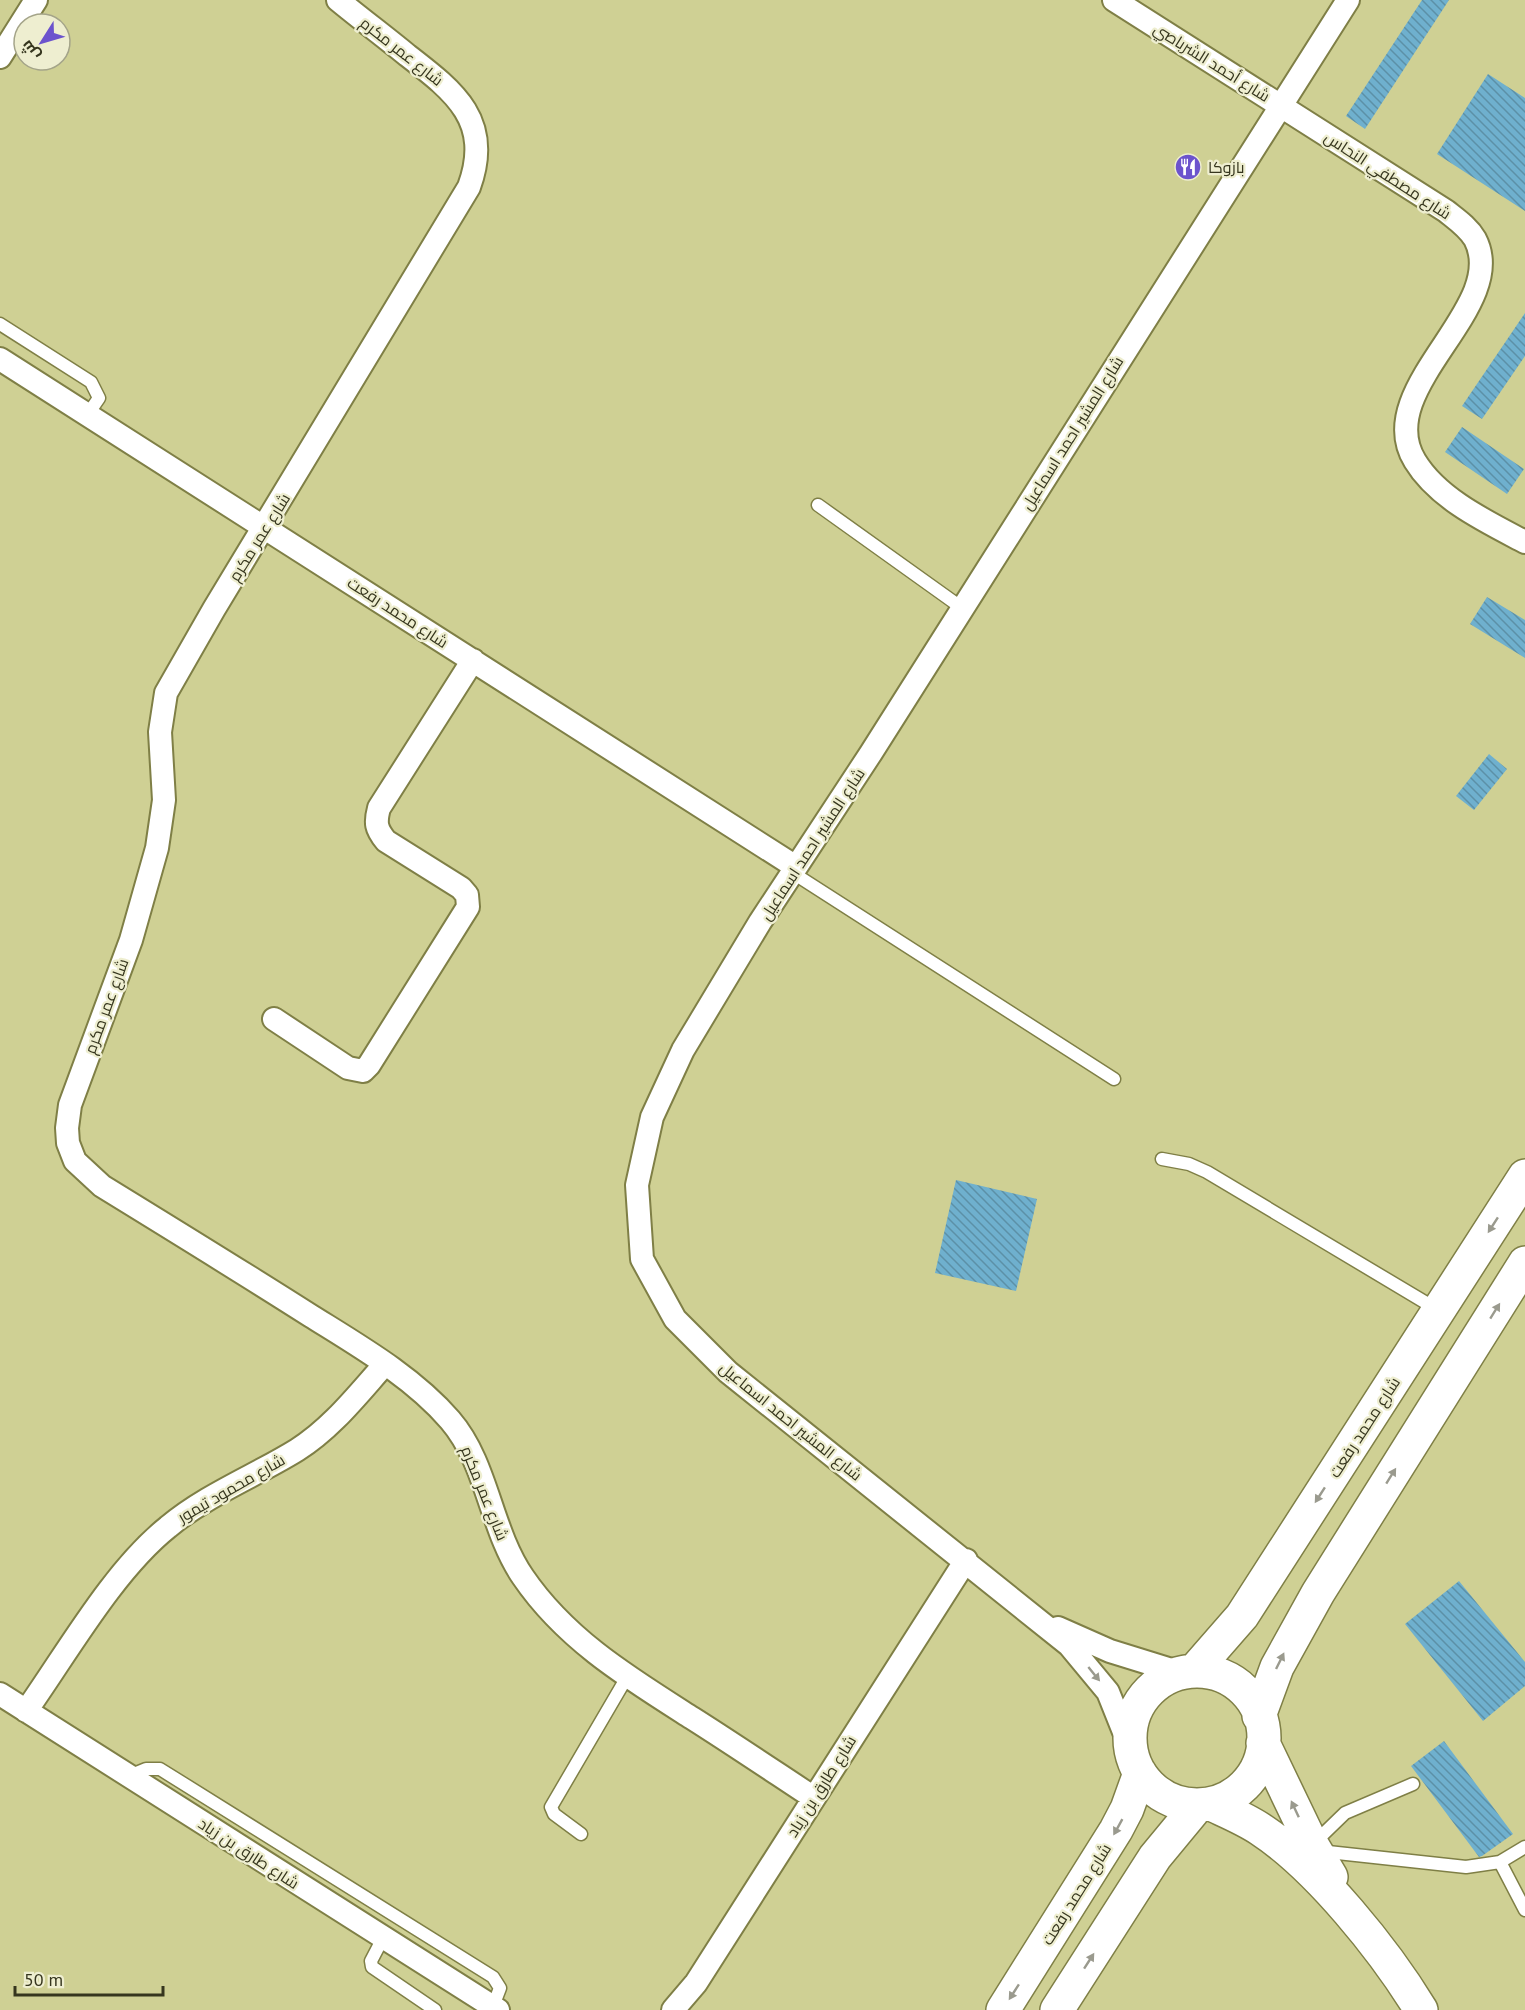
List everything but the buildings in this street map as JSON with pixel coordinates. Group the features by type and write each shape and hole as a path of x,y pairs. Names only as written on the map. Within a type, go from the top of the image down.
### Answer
{"street":[{"path":"0,57 36,0"},
{"name":"شارع عمر مكرم","path":"338,0 446,85 464,108 475,130 477,165 469,187 214,609 166,693 160,732 164,800 157,848 131,940 70,1105 68,1143 75,1161 102,1186 230,1264 385,1364 428,1398 451,1420 468,1447 507,1548 521,1575 545,1608 571,1634 627,1677 814,1798"},
{"name":"شارع أحمد الشرباصي","path":"1114,0 1279,105"},
{"name":"شارع المشير احمد اسماعيل","path":"1135,1760 1108,1692 1069,1645 966,1560 728,1372 675,1319 642,1259 637,1185 652,1117 683,1050 794,870 1279,105 1348,0"},
{"name":"شارع مصطفي النحاس","path":"1279,105 1446,210 1465,226 1475,240 1480,258 1479,276 1472,299 1412,399 1407,421 1408,444 1425,475 1456,501 1525,542"},
{"name":"شارع محمد رفعت","path":"0,359 473,660 794,870"},
{"path":"274,1019 348,1068 363,1071 369,1065 468,907 467,895 461,888 386,841 377,830 376,820 379,808 473,660"},
{"name":"شارع محمد رفعت","path":"1187,1672 1242,1616 1525,1176"},
{"path":"1057,2010 1155,1857 1205,1804 1226,1798 1248,1782 1255,1770 1261,1730 1277,1667 1318,1593 1525,1263"},
{"name":"شارع محمود تيمور","path":"26,1711 129,1564 150,1541 192,1509 299,1449 327,1427 385,1364"},
{"name":"شارع طارق بن زياد","path":"673,2010 696,1983 966,1560"},
{"name":"شارع المشير احمد اسماعيل","path":"1038,1618 1110,1651 1187,1672"},
{"path":"1366,1932 1301,1862 1259,1828 1205,1804 1171,1800 1148,1784 1135,1760 1132,1719 1142,1700 1156,1685 1187,1672 1209,1672 1234,1683 1245,1692 1313,1848 1366,1932 1421,2010"},
{"name":"شارع طارق بن زياد","path":"0,1694 494,2009"},
{"name":"شارع محمد رفعت","path":"1003,2010 1102,1854 1127,1809 1135,1760"}],"lane":[{"path":"0,324 91,382 99,398 88,414"},
{"path":"818,505 962,608"},
{"path":"794,870 1114,1079"},
{"path":"1162,1159 1189,1164 1207,1172 1439,1310"},
{"path":"581,1834 554,1814 551,1806 627,1677"},
{"path":"128,1776 146,1769 160,1769 493,1977 500,1988 494,2009"},
{"path":"1313,1848 1345,1813 1413,1784"},
{"path":"1313,1848 1466,1867 1500,1862 1525,1847"},
{"path":"1500,1862 1525,1910"},
{"path":"383,1938 371,1961 372,1967 435,2010"}],"place":[{"name":"بازوكا","path":"1188,167"}]}
